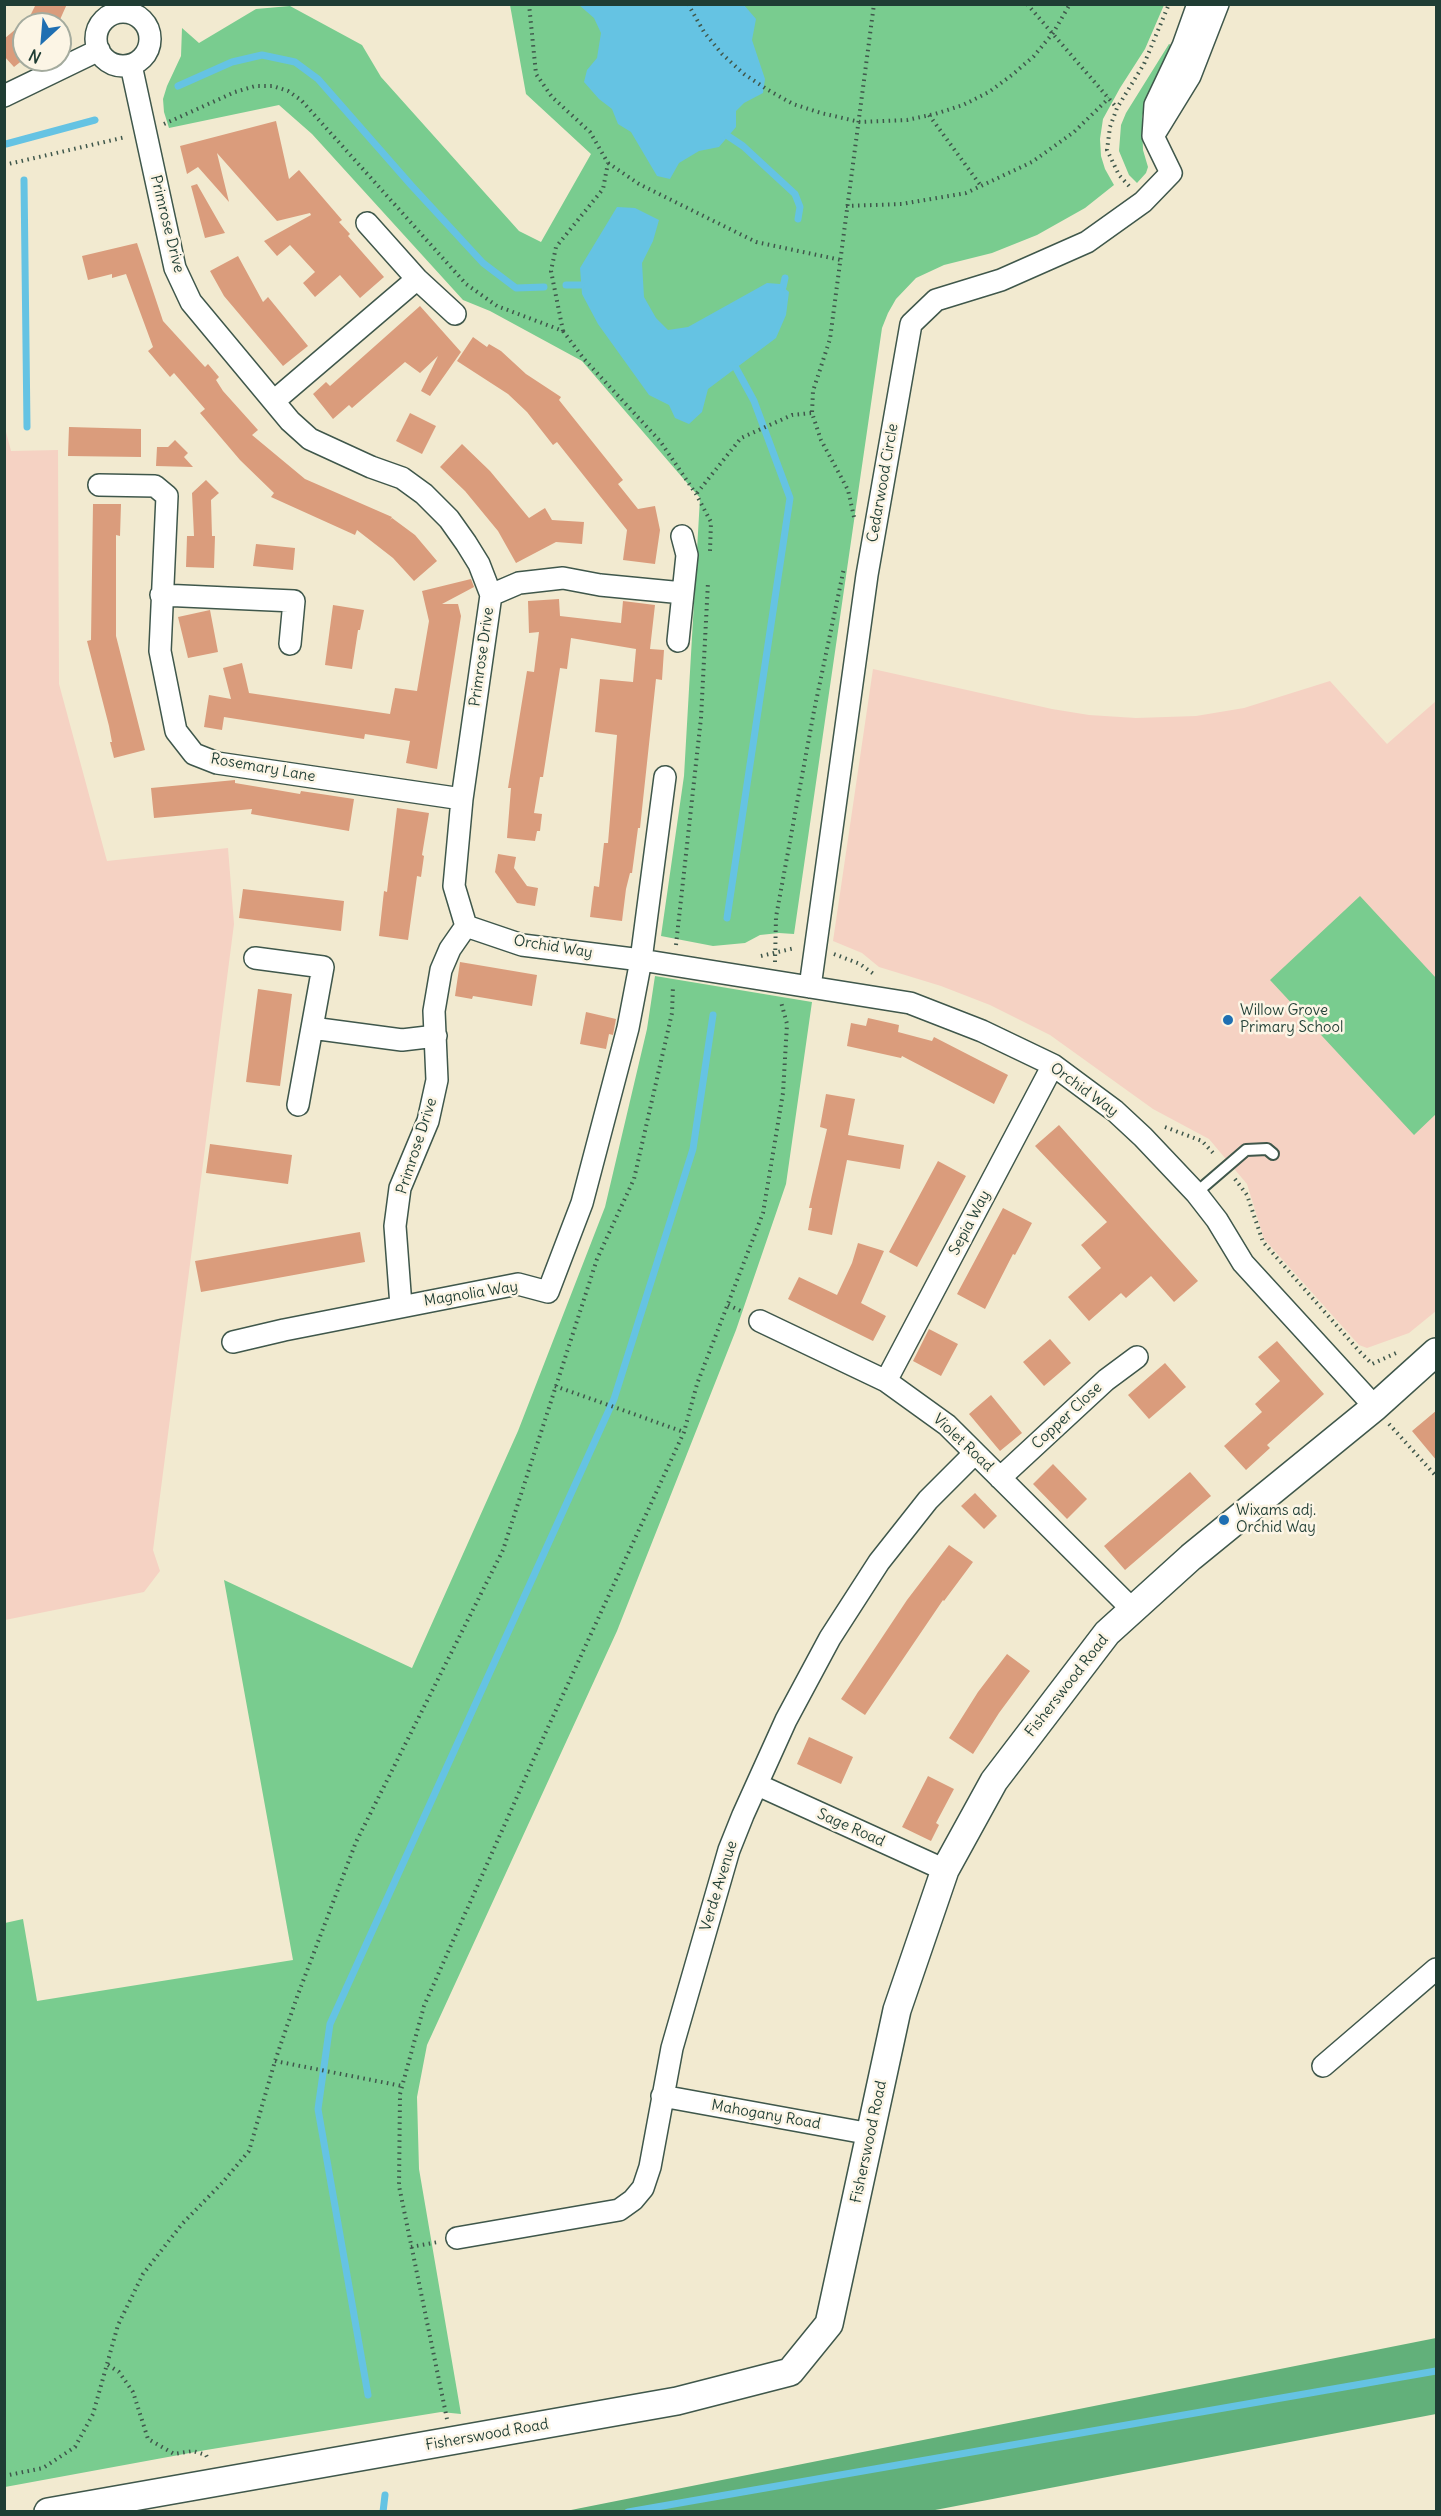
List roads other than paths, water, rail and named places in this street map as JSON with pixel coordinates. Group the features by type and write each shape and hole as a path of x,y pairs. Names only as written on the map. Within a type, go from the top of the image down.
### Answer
{"street":[{"name":"Cedarwood Circle","path":"810,987 874,582 911,324 936,300 1001,280 1087,242 1143,202 1170,173 1153,136 1155,105 1183,46 1198,4"},
{"path":"1153,136 1190,76 1218,4"},
{"path":"129,12 140,17 147,27 150,38 148,50 141,59 131,65 121,66 112,63 99,50 96,39 99,27 106,18 117,13 129,12"},
{"path":"4,96 99,50"},
{"name":"Primrose Drive","path":"131,65 175,268 191,302 274,401 310,439 371,467 402,478 424,494 448,519 466,543 479,564 491,595 462,799 454,886 466,926 450,949 441,970 434,1011 437,1080 428,1120 400,1188 394,1226 401,1306"},
{"path":"367,223 417,279 455,314"},
{"path":"274,401 417,279"},
{"name":"Rosemary Lane","path":"99,485 155,486 167,496 160,651 176,731 194,754 217,763 462,799"},
{"path":"678,641 687,555 682,536"},
{"path":"491,595 519,583 562,578 600,585 683,593"},
{"path":"161,595 294,600 290,644"},
{"path":"640,960 665,777"},
{"name":"Orchid Way","path":"466,926 522,945 640,960 910,1003 982,1031 1053,1065 1115,1111 1196,1193 1217,1220 1243,1263 1375,1407"},
{"path":"255,958 323,968 298,1105"},
{"name":"Magnolia Way","path":"233,1342 518,1284 548,1292 582,1203 601,1137 628,1028 640,960"},
{"path":"312,1028 402,1040 436,1036"},
{"name":"Sepia Way","path":"886,1381 1053,1065"},
{"name":"Violet Road","path":"760,1321 886,1381 947,1425 1133,1610"},
{"name":"Fisherswood Road","path":"48,2511 676,2401 790,2372 829,2324 897,2010 945,1870 994,1781 1107,1633 1191,1557 1375,1407 1437,1352"},
{"name":"Copper Close","path":"1000,1478 1106,1380 1137,1357"},
{"name":"Verde Avenue","path":"457,2238 619,2210 633,2200 643,2188 650,2167 672,2048 729,1850 786,1720 830,1638 879,1562 928,1500 975,1453"},
{"name":"Sage Road","path":"758,1785 945,1870"},
{"path":"1323,2066 1437,1969"},
{"name":"Mahogany Road","path":"662,2096 871,2134"}],"lane":[{"path":"1196,1193 1246,1150 1267,1149 1273,1154"}],"water":[{"path":"579,5 744,5 756,19 752,40 765,79 763,93 744,103 736,111 736,127 719,147 699,151 679,163 670,179 657,176 631,132 618,124 612,109 599,99 584,82 587,70 597,58 601,33 594,18"},
{"path":"617,207 635,208 659,220 653,241 642,263 644,297 656,318 668,330 688,327 767,283 780,284 789,292 786,315 776,338 708,389 702,412 689,424 675,418 669,405 649,395 598,324 582,294 580,268"}],"waterway":[{"path":"178,86 232,62 262,55 295,62 318,79 483,263 516,288 544,287"},
{"path":"6,144 95,120"},
{"path":"728,136 743,146 795,194 800,207 798,219"},
{"path":"24,180 27,427"},
{"path":"783,287 785,278"},
{"path":"566,285 581,285"},
{"path":"727,918 790,498 754,401 736,368"},
{"path":"368,2395 318,2109 330,2024 614,1399 693,1149 713,1015"},
{"path":"628,2512 1436,2371"},
{"path":"383,2512 385,2495"}],"place":[{"name":"Willow Grove Primary School","path":"1228,1020"},
{"name":"Wixams adj. Orchid Way","path":"1224,1520"}]}
